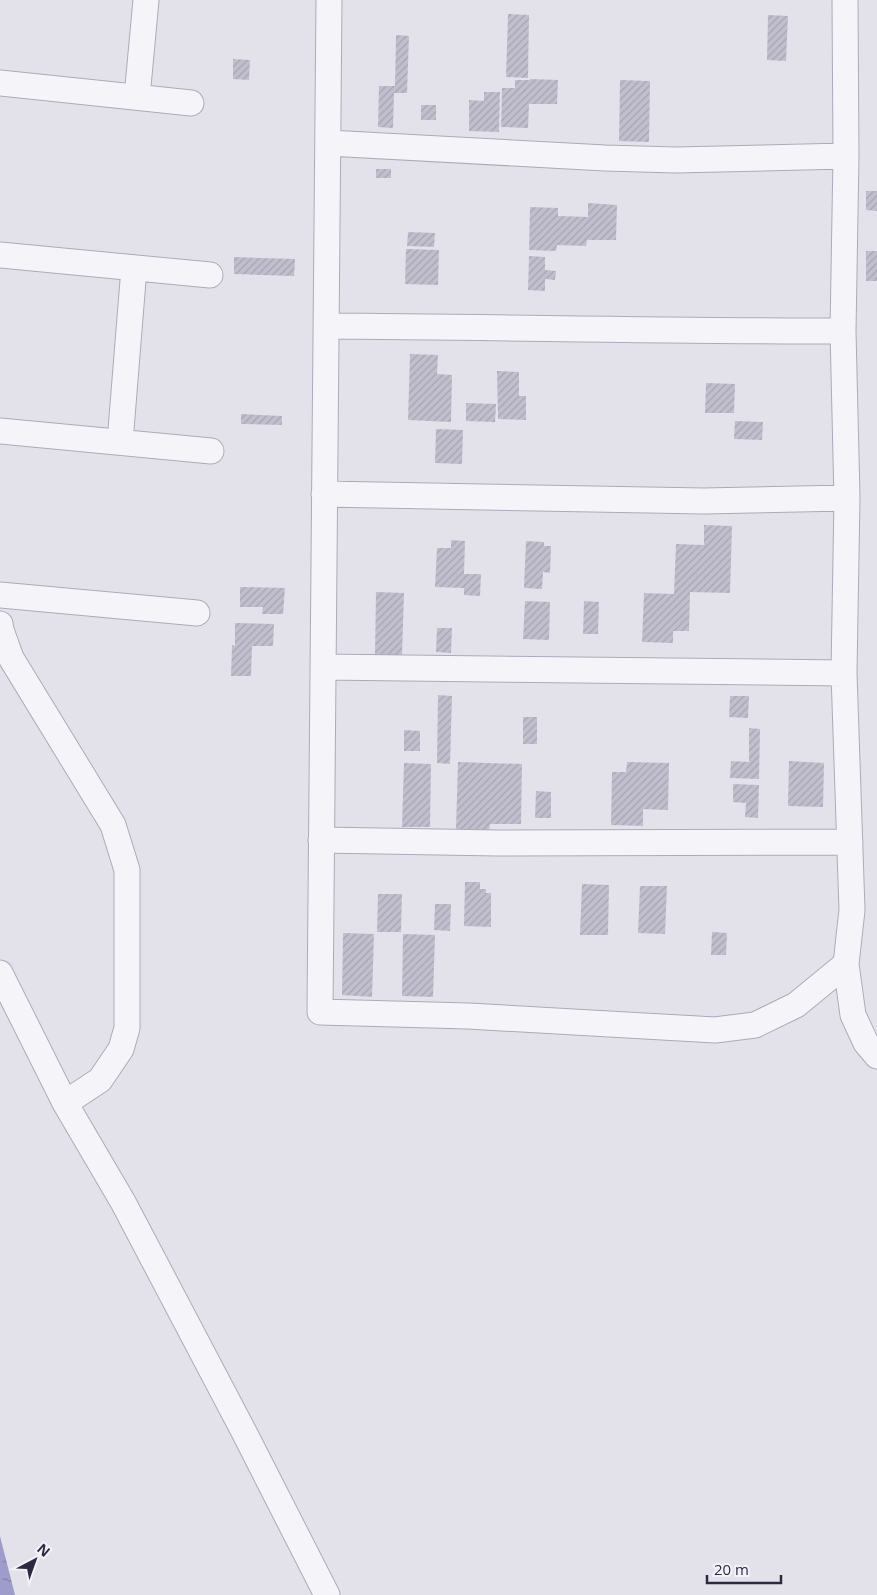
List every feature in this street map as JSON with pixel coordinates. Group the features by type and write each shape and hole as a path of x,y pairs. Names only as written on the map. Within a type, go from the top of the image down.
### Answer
{"street":[{"path":"137,98 146,0"},
{"path":"329,0 320,1012 468,1016 715,1030 755,1025 796,1005 846,964"},
{"path":"845,0 846,156 843,331 847,498 844,673 852,910 846,964 853,1015 866,1042 877,1056"},
{"path":"0,83 191,103"},
{"path":"328,143 676,160 846,156"},
{"path":"0,255 210,275"},
{"path":"120,442 134,268"},
{"path":"326,326 843,331"},
{"path":"0,430 211,451"},
{"path":"324,494 704,501 847,498"},
{"path":"0,595 197,612"},
{"path":"0,624 11,658 113,825 126,870 127,1028 121,1049 100,1080 65,1103"},
{"path":"323,667 844,673"},
{"path":"321,840 498,843 850,842"},
{"path":"0,973 65,1103 123,1202 327,1595"}],"water":[{"path":"0,1536 15,1595 0,1595"}],"building":[{"path":"508,14 529,15 528,78 506,77"},
{"path":"768,15 788,16 786,61 767,60"},
{"path":"396,35 409,36 407,93 394,93 393,128 378,127 379,86 395,86"},
{"path":"233,59 250,60 249,80 233,79"},
{"path":"530,79 558,80 557,104 529,104"},
{"path":"515,80 530,80 528,128 501,127 502,88 515,88"},
{"path":"620,80 650,81 649,142 619,141"},
{"path":"484,92 500,92 499,132 469,131 469,100 484,101"},
{"path":"421,105 436,105 436,120 421,120"},
{"path":"376,169 391,169 391,178 376,178"},
{"path":"866,191 877,191 877,211 866,210"},
{"path":"588,203 617,205 616,240 587,240 586,246 557,245 556,251 529,250 530,207 558,208 558,216 588,217"},
{"path":"408,232 435,233 434,247 407,246"},
{"path":"406,249 439,250 438,285 405,284"},
{"path":"866,251 877,251 877,281 866,281"},
{"path":"529,256 545,257 545,270 556,271 555,280 545,279 545,291 528,290"},
{"path":"234,257 295,259 294,276 234,274"},
{"path":"410,354 438,355 437,374 452,375 451,422 408,420"},
{"path":"497,371 519,372 519,396 526,396 526,420 498,419"},
{"path":"706,383 735,384 734,413 705,413"},
{"path":"466,403 496,404 495,422 466,421"},
{"path":"241,414 282,416 282,425 241,424"},
{"path":"735,421 763,422 762,440 734,439"},
{"path":"436,429 463,430 462,464 435,463"},
{"path":"704,525 732,526 730,593 690,592 689,631 673,631 673,643 642,642 644,593 674,594 676,544 704,545"},
{"path":"451,540 465,541 464,574 481,574 480,596 464,595 464,588 435,587 437,548 451,548"},
{"path":"526,541 544,542 544,546 551,546 550,573 543,572 542,589 524,588"},
{"path":"240,587 285,588 283,614 262,614 263,607 240,607"},
{"path":"376,592 404,593 402,656 375,655"},
{"path":"525,601 550,602 549,640 523,639"},
{"path":"584,601 599,602 598,634 583,634"},
{"path":"235,623 274,624 273,646 252,646 251,676 231,676 232,645 235,646"},
{"path":"437,628 452,628 451,653 436,652"},
{"path":"438,695 452,696 450,764 437,763"},
{"path":"730,696 749,696 748,718 729,717"},
{"path":"523,717 537,717 537,744 523,744"},
{"path":"749,728 760,729 759,779 730,778 731,761 749,762"},
{"path":"404,730 420,731 420,751 404,751"},
{"path":"789,761 824,763 823,807 788,806"},
{"path":"458,762 522,764 521,824 490,824 489,831 456,830"},
{"path":"627,762 669,763 668,810 643,809 643,826 611,825 612,772 626,772"},
{"path":"404,763 431,764 430,827 402,827"},
{"path":"733,784 759,785 758,818 745,817 746,803 733,802"},
{"path":"536,791 551,792 551,818 535,818"},
{"path":"465,882 480,882 480,889 486,889 486,893 491,893 491,927 464,926"},
{"path":"582,884 609,885 608,935 580,935"},
{"path":"640,886 667,886 665,934 638,933"},
{"path":"378,894 402,894 401,932 377,932"},
{"path":"435,904 451,904 450,931 434,930"},
{"path":"712,932 727,933 726,955 711,955"},
{"path":"343,933 374,934 372,997 342,995"},
{"path":"403,934 435,935 433,997 402,996"}]}
